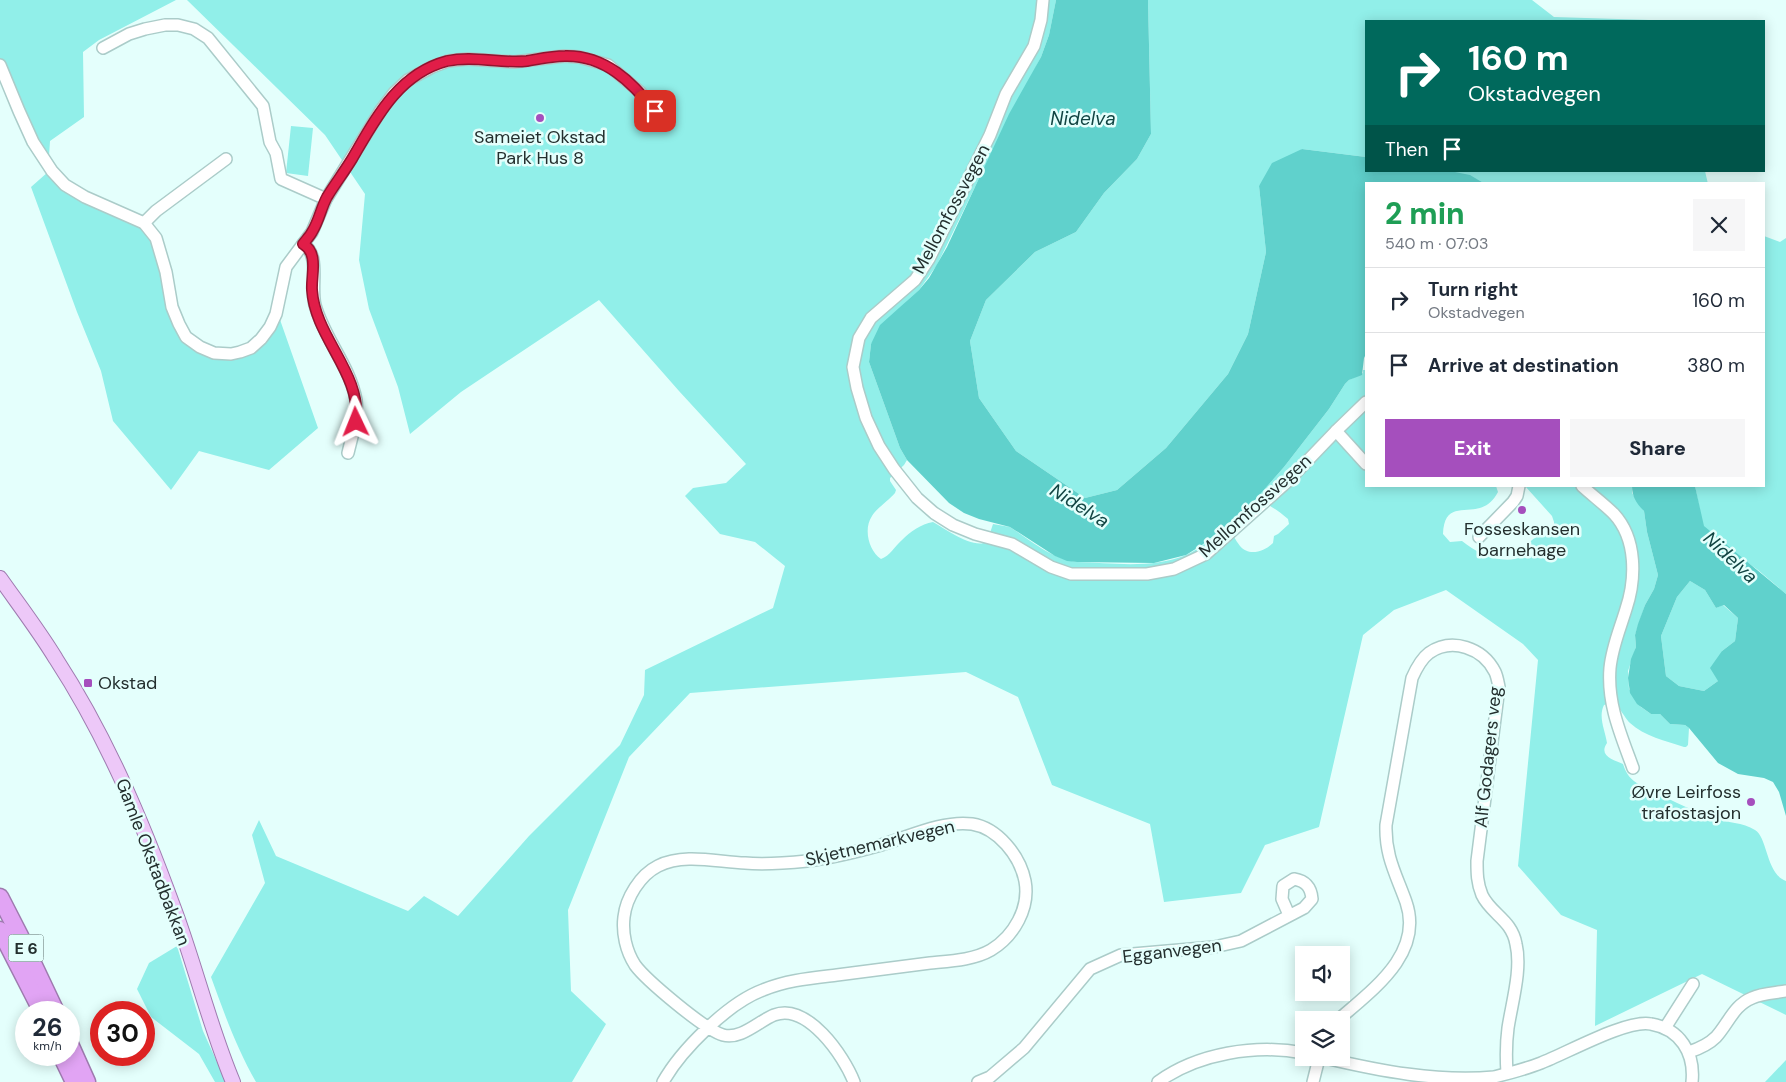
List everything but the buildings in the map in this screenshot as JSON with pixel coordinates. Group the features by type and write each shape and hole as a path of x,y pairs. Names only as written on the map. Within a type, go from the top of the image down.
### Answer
{"highway":[{"name":"E 6","path":"0,897 51,1001"},
{"name":"E 6","path":"0,930 36,1001"},
{"path":"62,1066 64,1082"},
{"path":"70,1066 83,1081"},
{"path":"78,1066 83,1081"}],"main road":[{"name":"Gamle Okstadbakkan","path":"0,578 34,625 72,686 110,757 142,825 174,908 210,1024 233,1082"}],"street":[{"name":"Mellomfossvegen","path":"1043,0 1041,20 1034,46 1006,94 990,135 930,259 915,280 871,318 858,338 853,367 866,418 879,446 917,498 934,513 953,525 975,534 1012,544 1051,567 1071,574 1147,574 1174,569 1206,554 1288,481 1365,403"},
{"path":"103,48 129,34 145,29 166,26 178,25 194,30 208,38 262,106 270,142 276,153 281,179 326,199"},
{"path":"0,65 18,111 52,172 66,185 85,197 144,224 156,238 166,272 172,307 178,324 186,337 200,348 214,353 231,354 240,352 251,348 261,340 276,314 286,266 312,232 326,199 381,110 408,80 432,67 448,61 468,59 514,62 564,56 594,60 608,66 628,81 640,92 660,118"},
{"path":"144,224 156,211 226,159"},
{"path":"303,244 310,251 313,258 312,291 315,305 323,328 352,385 356,399 356,422 348,453"},
{"path":"1336,431 1365,463"},
{"path":"1478,537 1518,496 1519,487"},
{"path":"1583,487 1614,515 1628,540 1631,553 1633,565 1632,587 1613,647 1609,684 1614,715 1632,768"},
{"name":"Alf Godagers veg","path":"1348,1011 1382,981 1398,961 1407,944 1409,918 1407,904 1385,843 1412,678 1418,665 1429,653 1442,647 1458,645 1474,649 1495,671 1500,686 1477,861 1477,880 1487,903 1508,924 1518,950 1506,1050 1507,1074"},
{"name":"Skjetnemarkvegen","path":"663,1082 682,1054 709,1028 730,1009 746,998 763,990 790,981 946,961 976,956 990,951 1011,933 1022,912 1026,896 1025,881 1014,856 997,836 972,824 937,827 840,856 804,861 748,864 691,859 658,866 644,877 630,898 624,912 623,928 627,948 643,974 689,1014 709,1028"},
{"name":"Egganvegen","path":"978,1082 990,1077 1024,1048 1090,969 1121,955 1214,947 1241,941 1290,915"},
{"path":"1665,1028 1694,984"},
{"path":"1689,1052 1701,1048 1715,1037 1743,1003 1761,994 1786,991"},
{"path":"709,1028 724,1036 732,1036 746,1031 773,1016 784,1013 793,1014 813,1026 829,1040 841,1055 854,1082"},
{"path":"1350,1064 1393,1074 1438,1080 1477,1079 1507,1074 1542,1063 1633,1024 1651,1024 1665,1028 1679,1038 1689,1052 1692,1082"},
{"path":"1158,1082 1192,1064 1223,1054 1254,1050 1295,1052"},
{"path":"1313,1082 1317,1066"}],"shaded area":[{"path":"0,0 176,0 99,40 83,52 84,117 50,141 48,172 0,64"},
{"path":"187,0 1056,0 1049,35 1041,57 937,265 919,290 907,301 871,344 869,362 900,448 907,460 890,478 896,490 895,493 876,510 869,521 868,533 873,551 881,559 884,558 912,531 933,522 974,543 987,542 993,524 1010,527 1050,553 1077,562 1146,564 1173,559 1197,549 1227,525 1238,544 1248,551 1257,552 1273,543 1274,536 1289,524 1288,519 1276,510 1255,500 1284,467 1329,409 1345,384 1363,373 1363,370 1365,370 1365,487 1496,487 1498,492 1491,502 1482,507 1450,514 1445,521 1443,534 1450,542 1462,541 1475,550 1491,557 1508,560 1516,559 1524,556 1532,540 1554,526 1552,516 1526,487 1632,487 1632,493 1644,511 1647,532 1658,575 1635,635 1636,647 1628,671 1629,689 1641,707 1651,714 1660,714 1670,724 1685,725 1689,728 1688,745 1684,747 1656,738 1636,728 1616,706 1609,704 1604,705 1602,710 1607,743 1604,751 1608,757 1623,764 1629,776 1640,785 1695,811 1719,820 1745,825 1759,834 1775,871 1779,877 1786,881 1786,1015 1702,974 1595,1026 1597,930 1561,915 1518,866 1538,660 1523,644 1446,590 1394,610 1363,635 1319,827 1265,845 1241,893 1164,902 1150,824 1052,785 1018,697 966,672 690,693 629,757 568,910 571,991 606,1024 572,1082 256,1082 237,1044 211,977 265,883 252,835 259,820 276,856 408,911 424,896 458,916 529,836 620,745 644,695 645,670 773,608 785,566 755,542 720,534 685,496 693,488 726,483 746,464 599,300 461,392 410,434 398,387 369,309 359,260 365,194 325,135"},
{"path":"1148,0 1532,0 1554,17 1650,20 1365,20 1365,157 1302,149 1259,186 1266,252 1248,334 1228,374 1166,448 1117,490 1085,498 1016,451 979,398 970,341 986,300 1035,252 1076,232 1104,193 1137,159 1151,134"},
{"path":"291,126 313,128 308,176 286,173"},
{"path":"48,172 142,221 158,247 182,335 231,355 253,345 278,314 318,428 269,470 199,451 171,490 113,421 101,371 31,187"},
{"path":"1441,172 1705,172 1708,182 1473,182"},
{"path":"1765,236 1780,242 1786,238 1786,594 1758,570 1704,531 1695,487 1765,487"},
{"path":"1690,581 1705,590 1716,608 1723,605 1738,618 1735,641 1722,651 1718,681 1704,691 1679,686 1666,676 1661,636 1677,597"},
{"path":"177,946 203,1031 226,1082 215,1082 199,1054 155,1020 155,1001 143,1001 137,989 149,963"},
{"path":"1786,1060 1786,1082 1765,1082"}],"water":[{"name":"Nidelva","path":"1056,0 1148,0 1151,134 1137,159 1104,193 1076,232 1035,252 986,300 970,341 979,398 1016,451 1085,498 1117,490 1166,448 1228,374 1248,334 1266,252 1259,186 1272,163 1302,149 1365,157 1365,172 1455,172 1470,175 1482,182 1365,182 1365,356 1362,375 1349,380 1345,384 1329,409 1284,467 1255,500 1202,545 1186,555 1154,563 1067,561 1055,556 1010,527 979,519 964,513 949,503 907,460 900,448 869,362 871,344 880,325 919,290 929,278 947,247 1009,114 1041,57 1049,35"},
{"name":"Nidelva","path":"1632,487 1695,487 1704,526 1786,594 1786,816 1779,792 1773,782 1764,778 1738,774 1718,763 1689,728 1685,725 1670,724 1660,714 1651,714 1637,704 1630,693 1628,678 1631,659 1636,647 1635,635 1658,575 1647,532 1644,511 1635,500","holes":["1690,581 1705,590 1716,608 1724,605 1738,618 1735,641 1722,651 1710,668 1718,681 1704,691 1679,686 1666,676 1661,636 1677,597"]}],"place":[{"name":"Sameiet Okstad Park Hus 8","path":"540,118"},
{"name":"Fosseskansen barnehage","path":"1522,510"},
{"name":"Okstad","path":"88,683"},
{"name":"Øvre Leirfoss trafostasjon","path":"1751,802"}],"route":[{"path":"356,422 356,399 352,385 323,328 315,305 312,291 313,258 310,251 303,244 312,232 326,199 381,110 394,94 408,80 448,61 485,59 514,62 564,56 594,60 608,66 640,92 655,111"}]}
